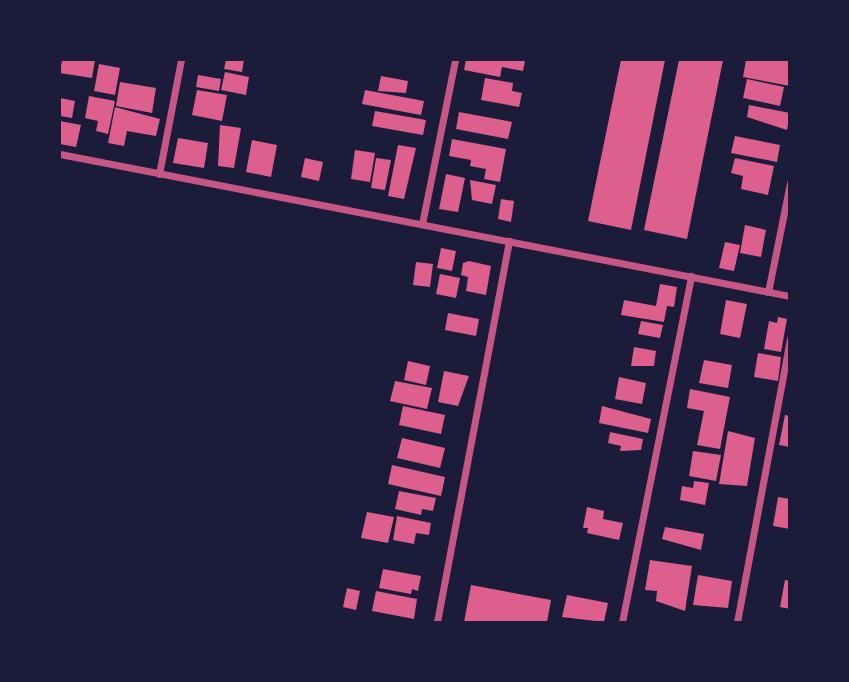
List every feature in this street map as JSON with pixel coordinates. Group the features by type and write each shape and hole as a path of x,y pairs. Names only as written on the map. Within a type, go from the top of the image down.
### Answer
{"street":[{"path":"159,174 181,60"},
{"path":"422,224 456,60"},
{"path":"60,155 789,296"},
{"path":"768,292 789,183"},
{"path":"436,622 509,241"},
{"path":"622,622 691,276"},
{"path":"737,622 789,339"}],"building":[{"path":"62,60 95,60 92,78 60,73"},
{"path":"226,60 244,60 242,72 224,69"},
{"path":"466,60 525,61 523,71 502,67 500,77 464,70"},
{"path":"621,60 665,60 631,230 588,221"},
{"path":"679,60 723,60 687,239 644,230"},
{"path":"746,60 790,60 790,86 743,77"},
{"path":"99,64 120,68 115,95 94,91"},
{"path":"225,72 249,77 246,95 221,90"},
{"path":"198,75 221,79 219,91 196,87"},
{"path":"381,76 408,81 406,93 378,91"},
{"path":"485,78 513,83 512,91 522,93 519,107 481,100"},
{"path":"747,79 784,87 780,106 743,98"},
{"path":"120,82 156,88 152,113 116,106"},
{"path":"197,90 227,95 222,121 192,115"},
{"path":"365,90 424,101 421,115 362,104"},
{"path":"89,96 115,101 108,134 96,131 98,121 85,118"},
{"path":"60,98 75,101 72,118 60,116"},
{"path":"749,105 790,113 787,130 747,117"},
{"path":"115,107 160,119 156,136 127,131 124,146 108,143"},
{"path":"375,111 426,120 423,135 372,126"},
{"path":"459,112 512,122 508,139 456,129"},
{"path":"60,121 81,125 76,147 60,144"},
{"path":"220,125 241,128 234,168 218,166"},
{"path":"735,136 780,145 777,162 731,153"},
{"path":"178,138 208,143 204,168 173,163"},
{"path":"452,139 506,149 500,182 484,179 486,169 470,166 471,160 449,156"},
{"path":"252,140 277,145 271,177 246,172"},
{"path":"398,145 416,148 404,199 388,196"},
{"path":"355,150 375,153 370,182 351,179"},
{"path":"305,158 323,162 319,181 301,177"},
{"path":"376,158 391,160 385,190 371,188"},
{"path":"735,158 774,166 768,195 741,189 743,176 731,173"},
{"path":"446,174 465,178 458,212 439,209"},
{"path":"470,180 496,185 492,204 472,200"},
{"path":"501,199 514,201 511,222 498,219"},
{"path":"745,225 766,230 761,257 740,253"},
{"path":"725,242 740,245 734,271 719,268"},
{"path":"441,248 456,251 452,271 437,268"},
{"path":"469,261 491,266 486,295 466,291 468,277 461,275 463,263"},
{"path":"416,262 433,264 430,287 413,285"},
{"path":"440,274 460,278 456,298 436,294"},
{"path":"660,284 677,287 674,307 667,306 664,322 621,315 624,300 656,306"},
{"path":"726,300 747,304 740,338 720,334"},
{"path":"448,313 479,319 476,336 445,330"},
{"path":"778,317 787,319 781,352 764,349 769,321 777,323"},
{"path":"641,321 663,325 660,338 638,334"},
{"path":"634,347 656,351 654,366 631,366"},
{"path":"758,353 781,357 778,381 754,377"},
{"path":"704,360 732,365 728,388 699,383"},
{"path":"408,361 430,366 426,385 404,380"},
{"path":"444,371 469,376 458,406 438,402"},
{"path":"619,377 646,383 642,404 615,399"},
{"path":"395,381 432,388 427,409 390,401"},
{"path":"690,389 730,397 720,449 697,445 704,411 687,408"},
{"path":"403,406 445,415 441,434 399,425"},
{"path":"602,406 651,419 648,433 599,423"},
{"path":"785,415 790,416 790,447 779,445"},
{"path":"728,431 755,438 747,486 719,484"},
{"path":"610,432 643,439 641,450 620,451 621,446 608,443"},
{"path":"402,438 445,448 440,468 397,458"},
{"path":"693,451 721,455 716,481 689,476"},
{"path":"392,465 445,477 441,496 388,484"},
{"path":"694,481 709,483 705,505 680,500 682,486 693,488"},
{"path":"399,491 436,498 433,511 422,509 421,515 395,509"},
{"path":"778,497 790,499 790,529 773,526"},
{"path":"587,507 604,511 603,519 623,523 619,540 587,533 588,528 583,528"},
{"path":"367,512 394,517 388,543 361,538"},
{"path":"397,516 431,523 429,535 416,533 414,544 393,540"},
{"path":"665,527 704,534 701,550 662,539"},
{"path":"650,560 692,566 685,611 656,601 657,591 645,590"},
{"path":"383,569 421,576 418,591 412,589 411,594 379,588"},
{"path":"698,575 732,581 728,608 693,605"},
{"path":"785,580 790,581 790,609 780,607"},
{"path":"471,585 551,600 547,622 464,622"},
{"path":"347,588 360,591 356,610 343,607"},
{"path":"376,591 417,599 414,619 372,611"},
{"path":"567,595 608,603 604,622 562,617"}]}
